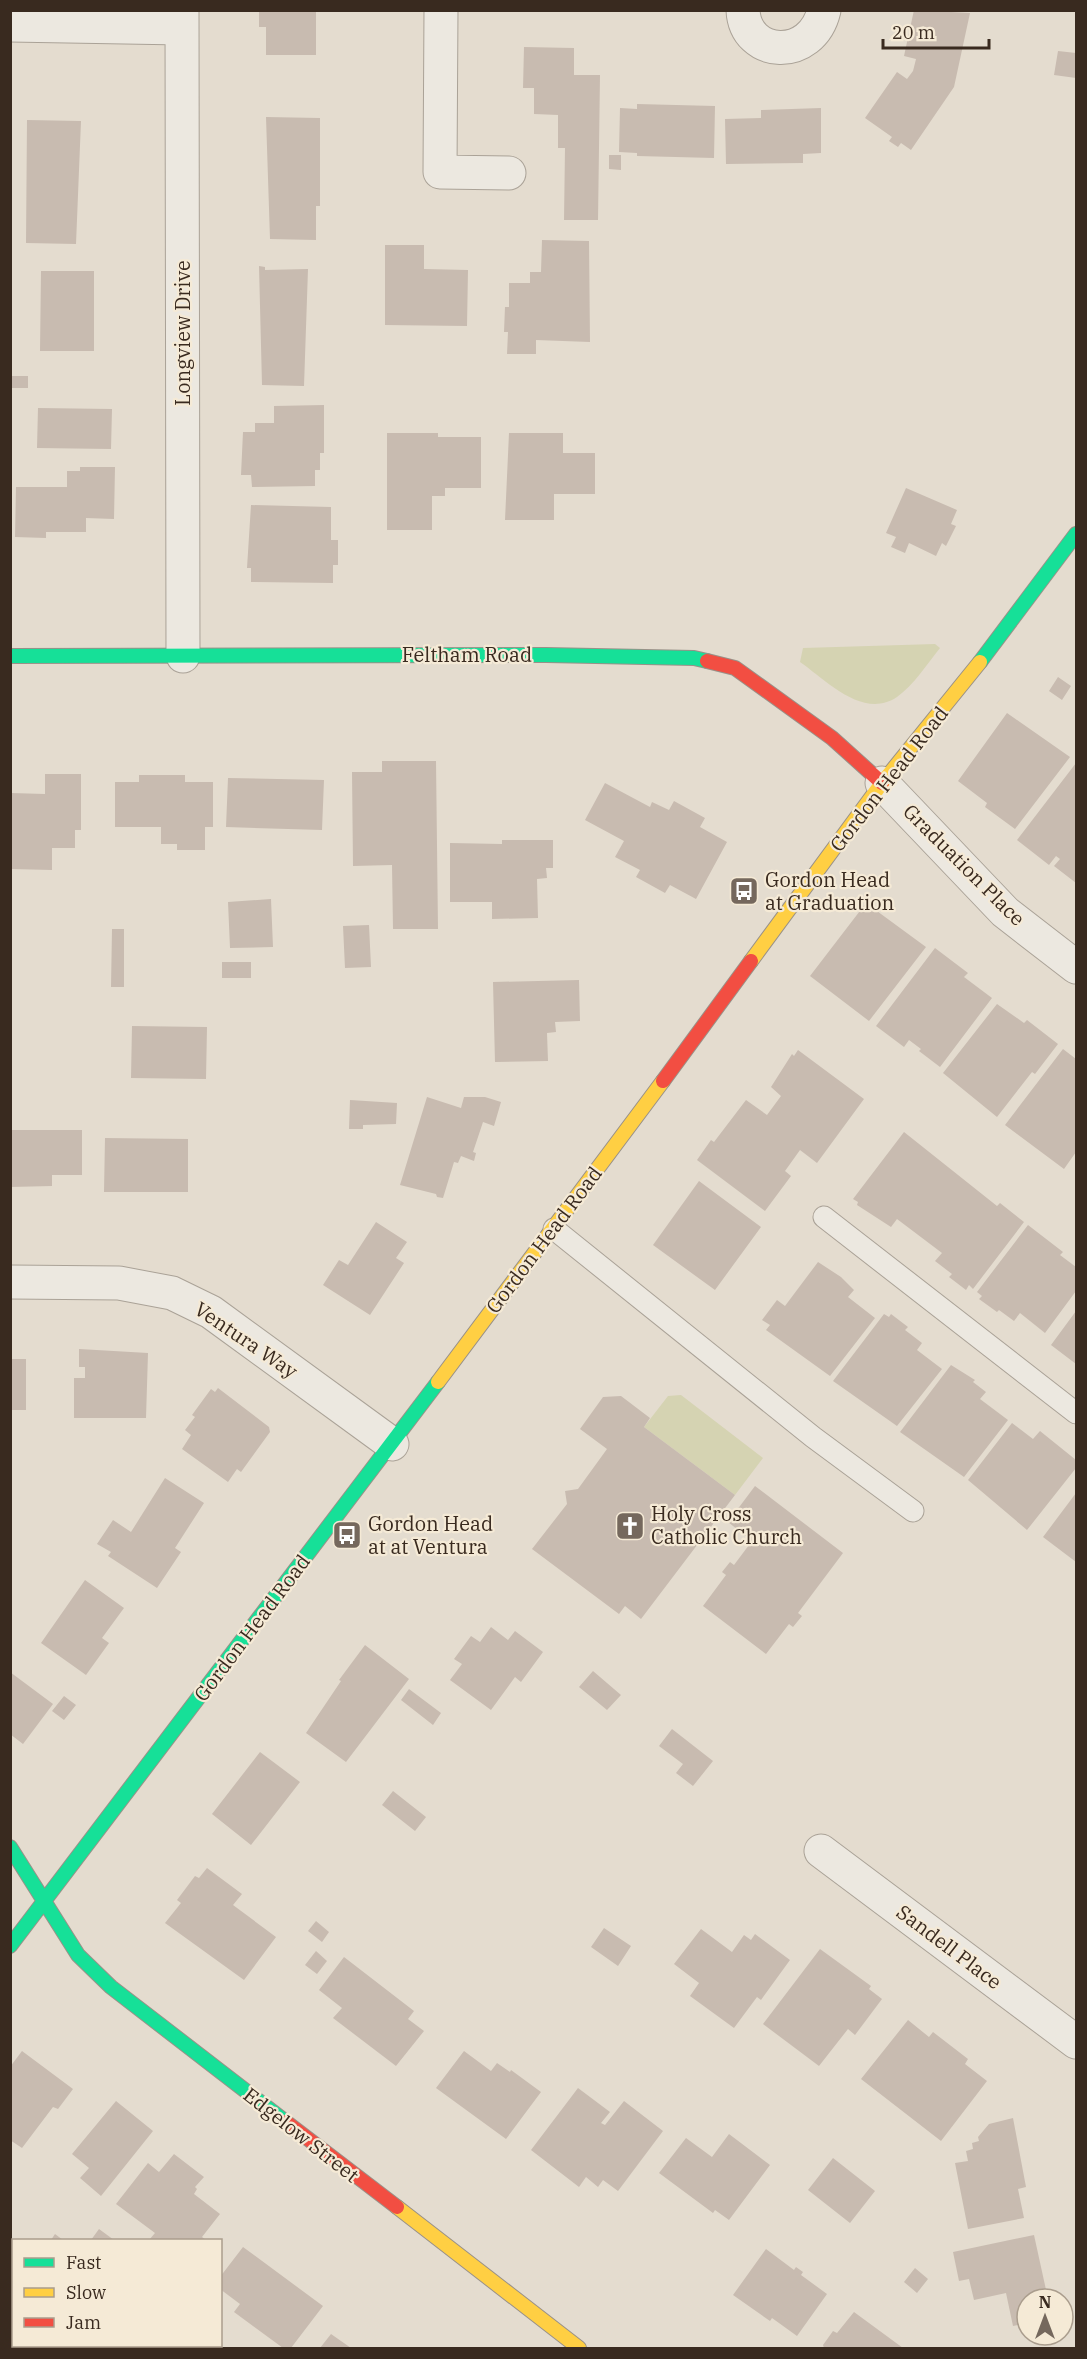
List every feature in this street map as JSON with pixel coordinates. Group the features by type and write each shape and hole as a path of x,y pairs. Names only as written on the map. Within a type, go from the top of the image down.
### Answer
{"main road":[{"name":"Gordon Head Road","path":"10,1946 554,1229 882,783 978,665 1077,534"},
{"name":"Feltham Road","path":"10,656 546,655 694,658 735,668 832,738 882,783"},
{"name":"Edgelow Street","path":"10,1847 78,1955 134,2007 579,2349"}],"street":[{"path":"441,10 440,172 509,173"},
{"path":"742,10 747,27 755,38 779,48 792,48 804,43 818,28 824,10"},
{"path":"10,25 182,19"},
{"name":"Longview Drive","path":"182,19 183,656"},
{"name":"Graduation Place","path":"882,783 1005,912 1077,967"},
{"name":"Ventura Way","path":"10,1282 119,1282 172,1293 211,1312 392,1444"},
{"name":"Sandell Place","path":"821,1851 1077,2042"}],"lane":[{"path":"824,1216 1077,1413"},
{"path":"554,1229 813,1437 913,1511"}],"shaded area":[{"path":"935,644 940,648 915,680 897,697 884,703 871,704 858,701 833,687 800,662 803,648"},
{"path":"681,1395 763,1458 735,1495 644,1427 668,1396"}],"building":[{"path":"259,10 316,10 316,55 266,55 266,27 259,27"},
{"path":"914,10 970,13 954,87 911,150 901,143 898,147 889,141 892,137 865,118 897,72 907,79 913,71 916,59 904,56"},
{"path":"524,47 574,48 574,75 600,75 598,220 564,220 565,148 558,148 558,115 534,114 534,88 523,88"},
{"path":"1058,51 1076,53 1076,78 1054,75"},
{"path":"637,104 715,106 714,158 637,156 637,153 619,152 620,108 637,109"},
{"path":"821,108 821,153 803,154 803,163 726,164 725,119 761,118 761,110"},
{"path":"266,117 320,118 320,206 316,206 316,240 270,239"},
{"path":"27,120 81,121 76,244 26,243"},
{"path":"609,155 621,155 621,170 609,169"},
{"path":"542,240 589,241 590,342 536,340 536,354 507,354 508,332 504,332 505,307 509,307 509,283 530,283 530,272 541,272"},
{"path":"385,245 424,245 424,269 468,270 467,326 385,325"},
{"path":"259,266 265,267 265,270 308,269 304,386 262,385"},
{"path":"41,271 94,271 94,351 40,351"},
{"path":"12,376 28,376 28,388 12,388"},
{"path":"324,405 324,453 320,453 320,470 315,470 315,486 252,487 251,475 241,475 243,432 255,432 255,423 274,423 274,406"},
{"path":"38,408 112,409 111,449 37,448"},
{"path":"387,433 438,433 438,437 481,437 481,488 445,488 445,496 432,496 432,530 387,530"},
{"path":"509,433 563,433 563,453 595,453 595,494 554,494 554,520 505,520"},
{"path":"80,467 115,467 114,519 86,518 86,532 46,532 46,538 15,537 16,487 67,487 67,471 80,471"},
{"path":"906,488 957,510 951,524 956,526 946,546 942,543 936,556 909,543 905,553 891,547 896,537 886,533"},
{"path":"251,505 331,507 331,540 338,540 338,565 333,565 333,583 251,582 251,568 247,568"},
{"path":"1058,677 1071,686 1062,700 1049,691"},
{"path":"1007,713 1070,757 1015,829 985,807 987,803 958,781"},
{"path":"382,761 436,761 438,929 393,929 392,865 353,866 352,772 382,772"},
{"path":"1076,763 1076,883 1054,866 1060,859 1056,856 1049,865 1017,840"},
{"path":"45,774 81,774 81,830 75,830 75,848 52,848 52,870 10,869 11,793 45,794"},
{"path":"139,775 185,775 185,782 213,782 213,827 205,827 205,850 177,850 177,844 161,844 161,827 115,827 115,782 139,782"},
{"path":"228,778 324,780 322,830 226,827"},
{"path":"605,783 650,807 652,802 669,810 674,801 705,818 700,827 727,842 696,899 670,885 665,893 636,877 640,870 615,857 624,841 585,820"},
{"path":"502,840 553,840 553,868 546,868 547,878 537,879 538,918 492,919 492,902 450,902 450,843 502,844"},
{"path":"271,899 273,947 230,948 228,902"},
{"path":"866,903 926,947 869,1021 810,976"},
{"path":"369,925 371,967 345,968 343,926"},
{"path":"112,929 124,929 124,987 111,987"},
{"path":"935,948 968,973 964,977 992,998 940,1067 909,1040 904,1047 876,1026"},
{"path":"222,962 251,962 251,978 222,978"},
{"path":"579,980 580,1021 555,1022 556,1032 547,1033 548,1061 495,1062 493,982"},
{"path":"997,1004 1024,1023 1027,1020 1058,1044 1035,1074 1032,1072 997,1117 943,1073"},
{"path":"132,1026 207,1027 206,1079 131,1078"},
{"path":"1063,1049 1076,1059 1076,1152 1064,1169 1005,1125"},
{"path":"798,1050 864,1099 817,1163 800,1150 785,1171 791,1176 765,1211 697,1160 711,1140 714,1142 746,1100 767,1115 781,1096 771,1087 792,1054 794,1056"},
{"path":"427,1097 461,1108 464,1097 485,1097 501,1102 494,1126 483,1122 473,1152 476,1153 474,1161 461,1156 458,1163 454,1162 443,1198 437,1197 436,1194 400,1185"},
{"path":"350,1100 397,1103 396,1124 363,1125 363,1129 349,1129"},
{"path":"10,1130 82,1130 82,1175 52,1175 52,1186 10,1187"},
{"path":"904,1132 997,1206 1000,1203 1024,1222 973,1289 969,1285 966,1290 949,1277 952,1274 935,1261 942,1253 897,1219 891,1227 857,1205 858,1202 853,1199"},
{"path":"105,1138 188,1139 188,1192 104,1192"},
{"path":"699,1181 761,1227 715,1290 653,1245"},
{"path":"376,1222 407,1242 396,1258 404,1263 370,1315 323,1285 339,1260 348,1265"},
{"path":"1028,1225 1063,1252 1060,1255 1076,1267 1076,1291 1045,1333 1020,1313 1014,1321 999,1310 997,1312 979,1299 982,1296 977,1292"},
{"path":"818,1262 841,1277 854,1290 848,1297 875,1318 830,1376 766,1330 770,1325 762,1320 777,1300 785,1306"},
{"path":"1076,1311 1076,1364 1051,1345"},
{"path":"884,1314 889,1317 891,1314 908,1327 905,1330 922,1343 917,1350 942,1369 897,1426 833,1381"},
{"path":"79,1349 148,1353 146,1418 74,1418 74,1378 85,1378 85,1367 79,1367"},
{"path":"10,1359 26,1359 26,1410 10,1410"},
{"path":"951,1365 975,1380 973,1382 986,1392 980,1399 1008,1420 964,1477 900,1432"},
{"path":"218,1388 269,1427 270,1432 241,1472 237,1469 228,1482 182,1449 191,1435 185,1430 195,1417 192,1415 211,1389 215,1392"},
{"name":"Holy Cross Catholic Church","path":"621,1396 650,1418 644,1427 735,1495 641,1619 625,1606 619,1614 532,1549 567,1504 565,1491 578,1489 607,1449 580,1429 603,1397"},
{"path":"1012,1423 1033,1439 1040,1431 1076,1460 1076,1468 1027,1530 968,1480"},
{"path":"165,1478 204,1503 175,1548 181,1552 157,1588 108,1556 111,1552 97,1544 113,1520 131,1532"},
{"path":"755,1486 843,1553 798,1613 802,1616 793,1627 789,1624 766,1654 703,1606 726,1575 722,1572 730,1562 734,1565 752,1541 728,1522"},
{"path":"1076,1493 1076,1562 1043,1537"},
{"path":"85,1580 124,1608 102,1638 109,1643 86,1675 41,1643"},
{"path":"491,1627 508,1640 515,1631 543,1652 521,1682 515,1677 491,1710 450,1680 462,1664 454,1659 471,1636 480,1642"},
{"path":"365,1645 409,1679 346,1762 306,1733 341,1681 339,1680"},
{"path":"593,1671 621,1695 607,1710 579,1687"},
{"path":"10,1672 53,1704 23,1744 10,1734"},
{"path":"409,1689 441,1713 433,1725 401,1700"},
{"path":"64,1696 76,1705 64,1720 52,1711"},
{"path":"672,1729 713,1761 693,1786 676,1773 683,1764 659,1746"},
{"path":"260,1752 300,1782 251,1845 212,1814"},
{"path":"393,1791 426,1817 415,1831 382,1805"},
{"path":"207,1868 242,1894 233,1905 276,1937 244,1980 165,1923 181,1903 177,1900 195,1876 199,1878"},
{"path":"316,1921 329,1932 322,1942 308,1931"},
{"path":"604,1928 631,1946 618,1966 591,1947"},
{"path":"701,1929 732,1952 744,1935 751,1940 755,1934 790,1960 761,2000 757,1997 734,2028 690,1996 699,1983 674,1964"},
{"path":"820,1949 871,1986 869,1989 882,1999 855,2035 848,2029 819,2066 763,2024"},
{"path":"316,1951 327,1961 317,1974 305,1965"},
{"path":"344,1957 414,2011 408,2019 424,2031 396,2066 333,2018 342,2008 319,1990"},
{"path":"908,2020 929,2037 933,2032 968,2059 965,2064 987,2081 941,2141 861,2079"},
{"path":"22,2051 73,2089 58,2109 53,2107 22,2148 10,2140 10,2067"},
{"path":"464,2051 491,2071 497,2063 510,2072 511,2070 541,2092 506,2139 436,2088"},
{"path":"578,2088 610,2112 601,2123 605,2125 624,2101 663,2131 618,2191 603,2180 598,2187 586,2177 579,2187 531,2150"},
{"path":"116,2101 153,2131 101,2196 80,2178 89,2168 72,2154"},
{"path":"1013,2118 1026,2187 1018,2189 1024,2218 968,2229 955,2163 968,2161 966,2151 973,2149 972,2143 979,2141 978,2137 989,2124"},
{"path":"729,2134 770,2165 729,2220 715,2210 713,2213 659,2173 686,2138 712,2157"},
{"path":"174,2154 204,2177 195,2187 197,2189 194,2194 220,2214 202,2237 205,2239 150,2239 155,2233 116,2204 148,2163 159,2172"},
{"path":"833,2158 875,2191 850,2223 808,2190"},
{"path":"99,2229 113,2239 92,2239"},
{"path":"55,2234 62,2239 52,2239"},
{"path":"1034,2235 1045,2287 1015,2287 1015,2326 1013,2326 1006,2293 974,2300 969,2279 959,2281 953,2252"},
{"path":"243,2247 323,2306 291,2348 283,2348 234,2312 240,2304 222,2290 222,2274"},
{"path":"766,2249 794,2270 796,2267 803,2272 801,2275 827,2294 797,2336 772,2318 770,2321 733,2295"},
{"path":"915,2268 928,2279 917,2293 904,2282"},
{"path":"854,2312 903,2348 824,2348 823,2345 833,2331 837,2333"},
{"path":"331,2334 351,2348 320,2348"}],"traffic: fast":[{"path":"980,662 1076,534"},
{"path":"10,656 546,655 694,658 707,661"},
{"path":"10,1946 438,1382"},
{"path":"10,1847 78,1955 111,1987 286,2122"}],"traffic: slow":[{"path":"751,961 882,783 980,662"},
{"path":"438,1382 663,1081"},
{"path":"397,2207 579,2348"}],"traffic: jam":[{"path":"707,661 735,668 832,738 882,783"},
{"path":"663,1081 751,961"},
{"path":"286,2122 397,2207"}],"place":[{"name":"Gordon Head at Graduation","path":"744,891"},
{"name":"Holy Cross Catholic Church","path":"630,1526"},
{"name":"Gordon Head at at Ventura","path":"347,1535"}]}
